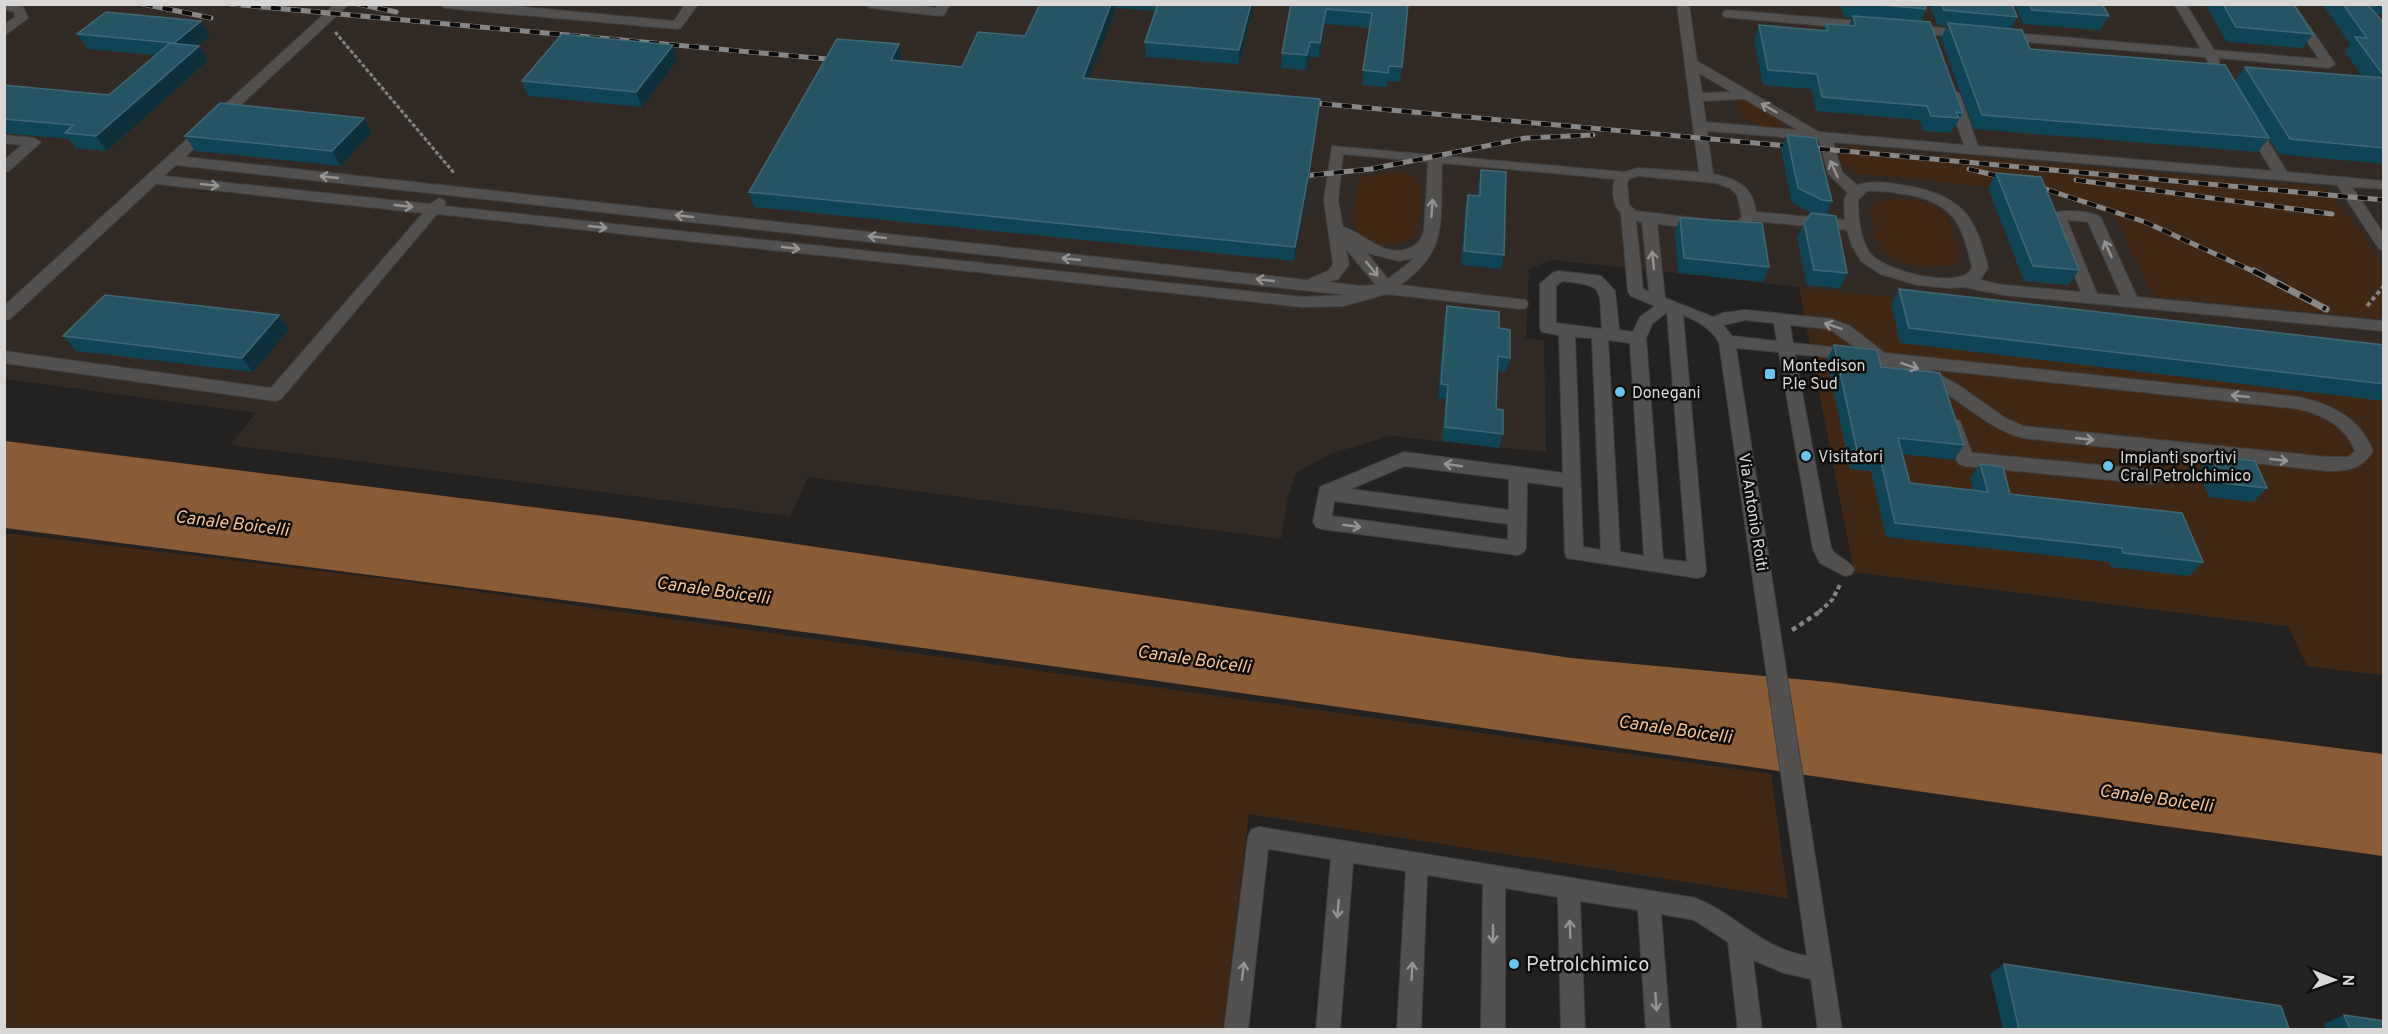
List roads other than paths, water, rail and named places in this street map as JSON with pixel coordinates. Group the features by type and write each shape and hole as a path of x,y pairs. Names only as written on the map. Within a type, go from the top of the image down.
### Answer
{"street":[{"path":"4,315 343,4"},
{"path":"445,4 676,25 692,4"},
{"path":"870,4 940,12 944,4"},
{"path":"1683,4 1707,179"},
{"path":"2180,4 2221,73"},
{"path":"1728,14 1889,27 1932,36 1982,35 2329,64 2287,4"},
{"path":"4,5 19,10 22,18 4,32"},
{"path":"1924,13 1932,36"},
{"path":"2014,21 2021,38"},
{"path":"1691,63 1822,137 1835,174 1856,192"},
{"path":"1948,82 1972,150"},
{"path":"1696,97 1747,95"},
{"path":"2244,112 2282,176"},
{"path":"1700,126 2384,185"},
{"path":"4,140 34,142 4,168"},
{"path":"1306,284 1324,280 1341,265 1331,193 1337,149 1624,176 1638,172 1729,182 1740,189 1747,200 1749,216 1746,223 1737,227 1649,218 1628,212"},
{"path":"152,179 1302,302 1354,299 1386,289 1422,260 1430,239 1435,158"},
{"path":"172,160 1360,291 1386,289 1520,304"},
{"path":"1624,176 1620,183 1621,202 1628,212 1636,292 1713,324 1721,329 1729,348 1786,347 1881,358 2299,403 2319,407 2352,427 2360,438 2364,451 2359,460 2348,464 2328,464 2023,432 2008,429 1989,418 1920,370 1881,358 1839,327 1732,315 1713,324"},
{"path":"2342,182 2384,246"},
{"path":"1963,282 1974,278 1980,268 1966,223 1954,207 1937,196 1914,190 1872,186 1856,192 1851,206 1864,257 1884,271 1911,279 1963,282 2003,290 2381,327"},
{"path":"4,357 275,395 449,190"},
{"path":"2091,298 2058,215 2094,218 2131,303"},
{"path":"1334,216 1353,248 1374,270 1386,289"},
{"path":"1749,216 1855,226"},
{"path":"1567,330 1574,553 1697,571 1677,342 1666,304 1649,218"},
{"path":"1342,232 1363,247 1391,255 1418,251 1430,239"},
{"path":"1611,558 1605,334 1607,291 1596,280 1559,276 1548,284 1548,328 1605,334 1638,338"},
{"path":"1654,565 1638,338 1646,321 1666,304"},
{"path":"1781,319 1822,549 1827,558 1845,569"},
{"name":"Via Antonio Roiti","path":"1729,348 1822,969"},
{"path":"1940,382 1965,459 2152,477"},
{"path":"1326,492 1404,459 1572,481"},
{"path":"1326,492 1322,522 1517,549 1518,518 1515,474"},
{"path":"1326,492 1518,518"},
{"path":"1236,1029 1259,837 1695,909 1711,915 1751,946 1779,960 1822,969 1830,1029"},
{"path":"1328,1029 1343,851"},
{"path":"1409,1029 1417,863"},
{"path":"1492,1029 1494,876"},
{"path":"1569,888 1573,1029"},
{"path":"1649,901 1658,1029"},
{"path":"1739,936 1750,1029"}],"water":[{"name":"Canale Boicelli","path":"5,441 619,518 1571,658 1828,682 2383,754 2383,856 842,637 5,528"}],"railway":[{"path":"143,4 211,18"},
{"path":"231,4 837,60"},
{"path":"358,4 396,12"},
{"path":"1302,102 2384,200"},
{"path":"1294,177 1371,169 1526,138 1593,135"},
{"path":"1969,169 2010,179"},
{"path":"2076,180 2332,214"},
{"path":"2030,184 2145,222 2257,273"},
{"path":"2254,271 2326,309"}],"place":[{"name":"Montedison P.le Sud","path":"1770,374"},
{"name":"Donegani","path":"1620,392"},
{"name":"Visitatori","path":"1806,456"},
{"name":"Impianti sportivi Cral Petrolchimico","path":"2108,466"},
{"name":"Petrolchimico","path":"1514,964"}]}
